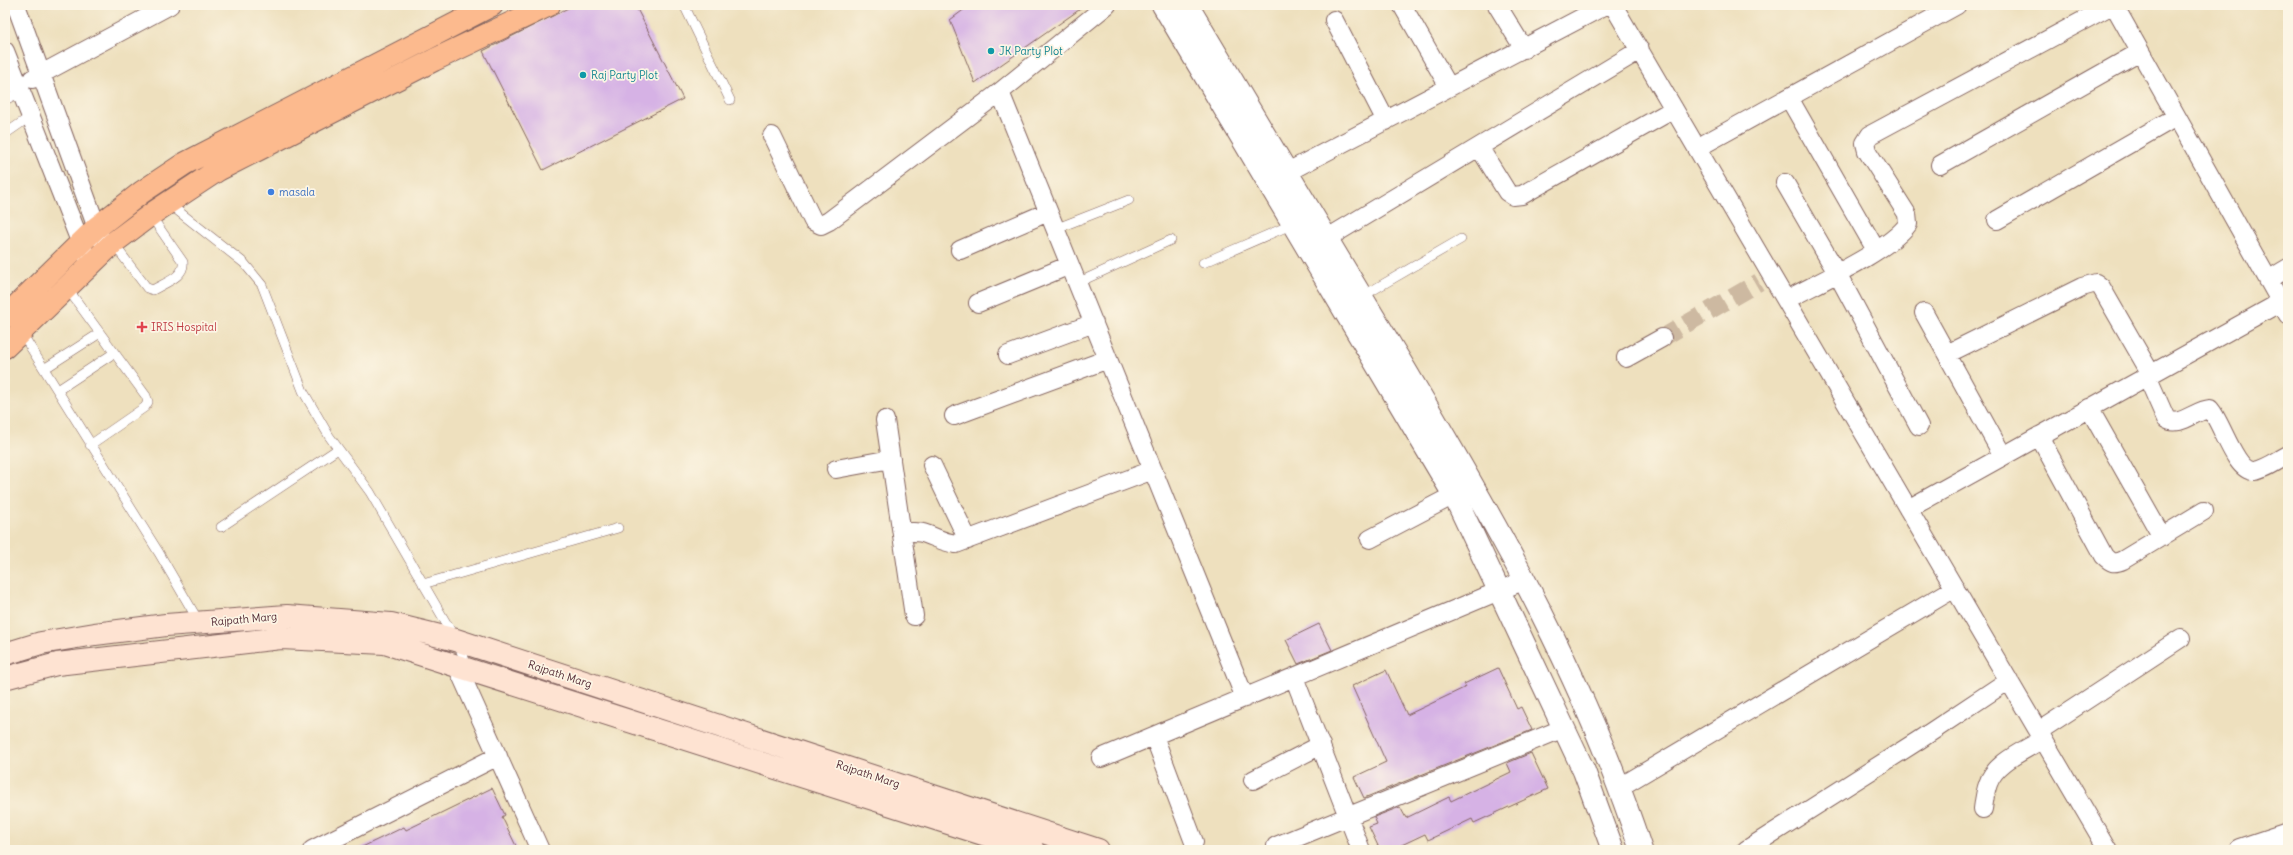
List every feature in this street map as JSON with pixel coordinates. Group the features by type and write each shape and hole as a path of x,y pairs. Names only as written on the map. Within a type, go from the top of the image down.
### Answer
{"main road":[{"path":"5,317 96,228 142,192 184,164 492,5"},
{"path":"5,347 110,246 168,202 218,170 434,60 549,5"},
{"name":"Rajpath Marg","path":"5,654 41,643 95,634 199,623 287,616 391,624 456,640 1098,850"},
{"name":"Rajpath Marg","path":"5,678 57,664 281,638 385,643 1033,850"}],"street":[{"path":"16,5 96,228 110,246"},
{"path":"20,89 41,74 170,5"},
{"path":"772,136 813,221 822,225 829,222 1000,92 1107,5"},
{"path":"1163,5 1277,178 1326,238 1352,302 1454,495 1564,728 1584,771 1613,850"},
{"path":"1187,5 1277,178 1293,224 1352,302 1429,409 1525,580 1577,689 1620,787 1641,850"},
{"path":"1402,5 1449,87"},
{"path":"1497,5 1524,49"},
{"path":"1277,178 1606,5"},
{"path":"1613,5 1697,148 1765,278 1786,300 2108,850"},
{"path":"1697,148 1957,5"},
{"path":"1786,300 1876,250 1903,231 1908,224 1907,214 1867,151 1865,143 1870,134 2113,5 2284,309 2149,375 1908,509"},
{"path":"1334,20 1386,121"},
{"path":"1326,238 1640,50"},
{"path":"5,51 90,266"},
{"path":"1940,165 2140,52"},
{"path":"1000,92 1245,698"},
{"path":"1789,98 1876,250"},
{"path":"1479,147 1507,192 1514,196 1522,195 1674,109"},
{"path":"1997,220 2176,116"},
{"path":"1785,183 1837,273 1919,426"},
{"path":"960,250 1048,212"},
{"path":"978,303 1070,265"},
{"path":"2268,280 2288,268"},
{"path":"1947,354 2082,287 2096,283 2100,287 2149,375 2166,418 2170,422 2180,421 2200,410 2210,409 2216,416 2239,463 2245,469 2252,471 2258,470 2288,455"},
{"path":"1924,313 2003,456"},
{"path":"1008,355 1094,323"},
{"path":"1626,358 1662,338"},
{"path":"954,416 1108,359"},
{"path":"2089,408 2162,537"},
{"path":"885,420 914,616"},
{"path":"2039,436 2104,556 2110,562 2116,564 2204,511"},
{"path":"836,469 890,459"},
{"path":"932,465 968,540"},
{"path":"902,533 916,530 931,534 944,542 956,544 1153,470"},
{"path":"1370,539 1454,495"},
{"path":"1101,758 1500,592 1525,580"},
{"path":"1620,787 1954,588"},
{"path":"1982,809 1988,784 1993,773 2003,763 2181,638"},
{"path":"463,668 498,756 539,850"},
{"path":"1294,677 1362,850"},
{"path":"1746,850 1919,740 2009,680"},
{"path":"1276,846 1564,728"},
{"path":"1154,736 1194,842"},
{"path":"1254,780 1321,745"},
{"path":"312,850 498,756"},
{"path":"2240,850 2288,834"}],"lane":[{"path":"684,5 730,100"},
{"path":"5,100 20,89"},
{"path":"5,134 31,116"},
{"path":"1055,229 1129,200"},
{"path":"168,202 256,274 272,308 283,341 303,391 338,449 370,492 456,640 463,668"},
{"path":"110,246 148,288 153,290 180,274 184,268 183,262 150,216"},
{"path":"1203,263 1293,224"},
{"path":"1352,302 1461,239"},
{"path":"1077,283 1171,240"},
{"path":"67,288 146,396 148,402 145,407 90,445"},
{"path":"21,332 58,390 90,445 159,553 199,623"},
{"path":"44,369 100,333"},
{"path":"58,390 114,353"},
{"path":"221,527 338,449"},
{"path":"423,584 618,528"}],"building":[{"name":"Raj Party Plot","path":"574,5 635,5 683,99 543,170 483,51"},
{"name":"JK Party Plot","path":"970,5 1086,5 975,83 950,20"},
{"path":"1319,624 1332,650 1298,664 1286,640"},
{"path":"1498,668 1517,709 1521,707 1532,730 1364,798 1354,777 1386,762 1352,686 1386,670 1407,715 1466,687 1464,684"},
{"path":"1531,753 1548,789 1474,823 1472,819 1428,840 1425,834 1391,850 1380,850 1369,827 1377,824 1374,817 1400,807 1406,818 1449,797 1451,801 1511,772 1507,763"},
{"path":"492,788 505,815 502,817 518,850 356,850 404,827 406,830"}],"tunnel":[{"path":"1662,338 1759,282"}],"place":[{"name":"JK Party Plot","path":"991,51"},
{"name":"Raj Party Plot","path":"583,75"},
{"name":"masala","path":"271,192"},
{"name":"IRIS Hospital","path":"142,327"}]}
